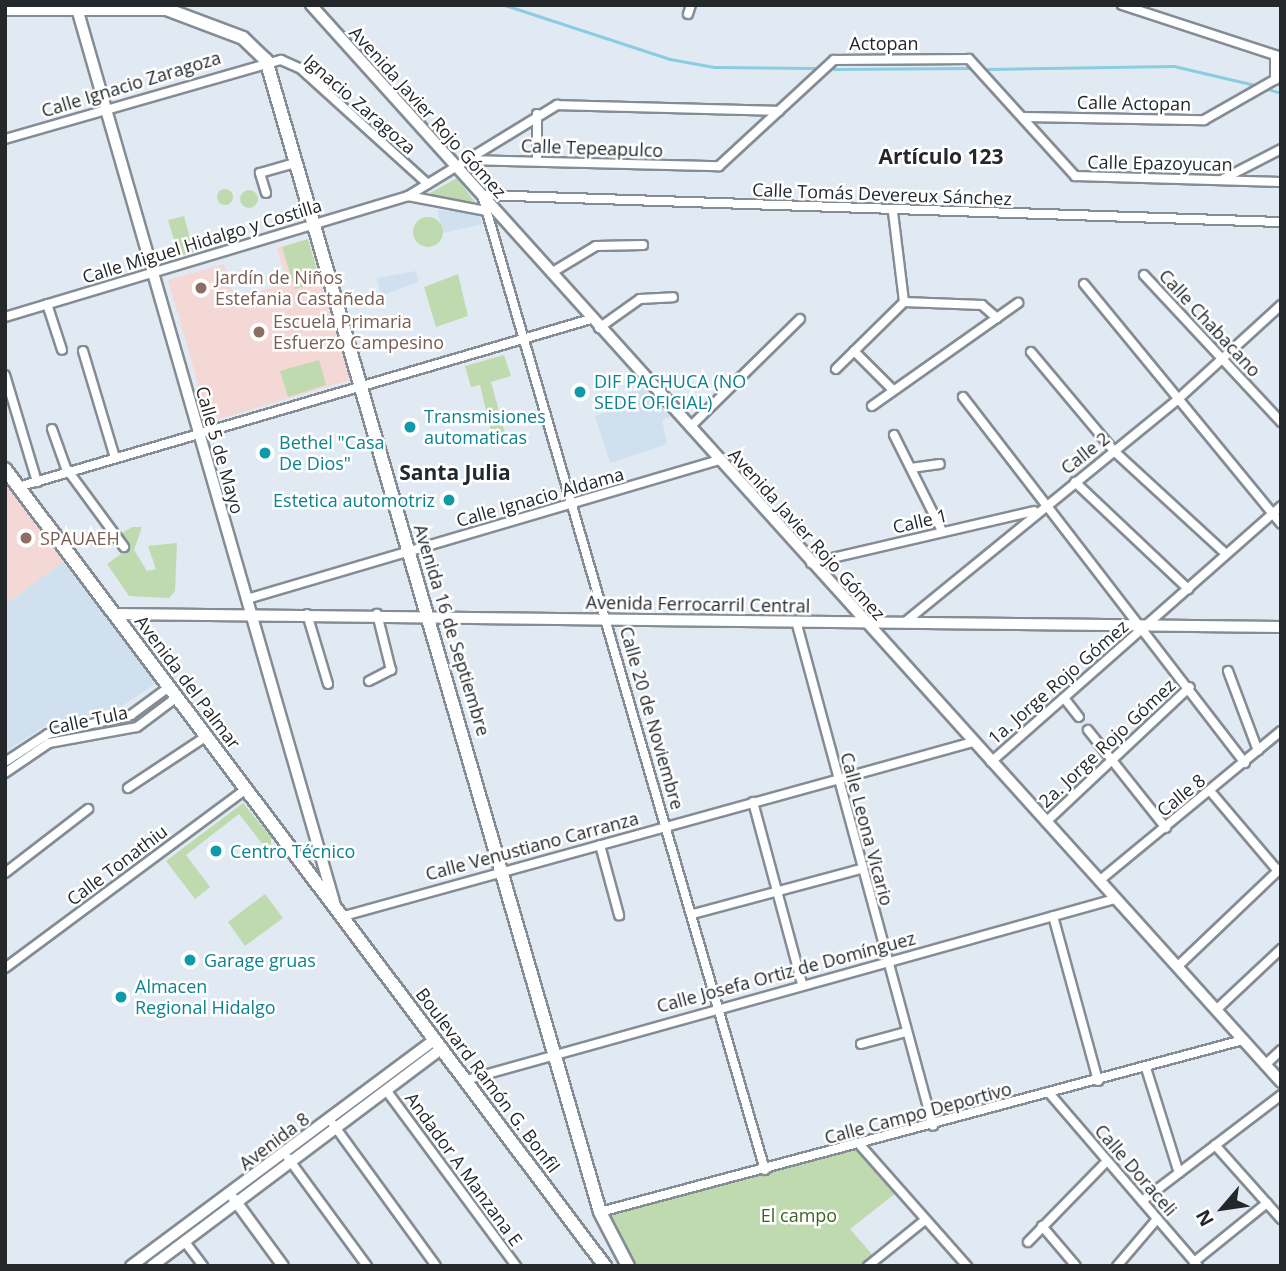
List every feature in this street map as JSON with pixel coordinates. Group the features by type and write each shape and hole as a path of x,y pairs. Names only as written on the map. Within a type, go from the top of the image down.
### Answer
{"main road":[{"path":"5,9 166,9 243,38 267,60"},
{"name":"Avenida 16 de Septiembre","path":"267,60 312,224 504,869 600,1212"},
{"name":"Avenida del Palmar","path":"5,469 344,916"},
{"name":"Boulevard Ramón G. Bonfil","path":"344,916 605,1266"},
{"path":"600,1212 628,1266"}],"street":[{"name":"Avenida Javier Rojo Gómez","path":"311,5 460,163 482,195 599,328 1281,1082"},
{"path":"1122,5 1278,56"},
{"name":"Calle 5 de Mayo","path":"76,8 334,903"},
{"name":"Calle Actopan","path":"1024,117 1204,120 1276,80 1278,56"},
{"name":"Actopan","path":"719,166 834,60 970,59 1024,117"},
{"name":"Calle Ignacio Zaragoza","path":"5,139 267,60"},
{"name":"Ignacio Zaragoza","path":"267,60 301,69 428,184"},
{"name":"Calle Miguel Hidalgo y Costilla","path":"5,317 408,196 537,114 575,101 779,111"},
{"path":"537,114 537,161"},
{"name":"Calle Epazoyucan","path":"1024,117 1075,177 1281,182"},
{"path":"1220,180 1281,149"},
{"name":"Calle Tepeapulco","path":"460,163 537,161 719,166"},
{"path":"266,193 260,173 295,163"},
{"name":"Calle 20 de Noviembre","path":"482,195 720,1005 765,1170"},
{"name":"Calle Tomás Devereux Sánchez","path":"482,195 893,212 1281,222"},
{"name":"Calle Miguel Hidalgo y Costilla","path":"408,196 486,211"},
{"path":"893,212 904,302"},
{"path":"551,273 596,246 643,244"},
{"name":"Calle Chabacano","path":"1144,275 1281,422"},
{"path":"1084,284 1281,524"},
{"path":"599,328 640,299 673,297"},
{"path":"836,369 904,302 982,305 996,318"},
{"path":"872,406 1018,303"},
{"path":"47,304 62,350"},
{"name":"Calle 2","path":"905,622 1037,510 1177,400 1281,305"},
{"path":"19,487 526,341 592,319"},
{"path":"690,427 800,319"},
{"path":"83,351 116,458"},
{"path":"854,351 894,390"},
{"path":"1031,352 1114,451 1226,554"},
{"path":"5,375 37,482"},
{"path":"963,397 1145,626 1245,763"},
{"path":"51,429 69,472 124,547"},
{"path":"894,435 942,531"},
{"name":"Calle Ignacio Aldama","path":"247,599 720,460"},
{"path":"911,468 940,464"},
{"path":"1075,482 1188,589"},
{"name":"1a. Jorge Rojo Gómez","path":"991,762 1281,506"},
{"name":"Calle 1","path":"811,563 1037,510"},
{"name":"Avenida Ferrocarril Central","path":"114,614 429,613 607,619 1281,627"},
{"path":"307,614 328,684"},
{"path":"369,681 391,670 377,614"},
{"name":"Calle Leona Vicario","path":"796,621 861,870 933,1126"},
{"path":"1228,671 1258,751"},
{"name":"2a. Jorge Rojo Gómez","path":"1046,822 1190,687"},
{"name":"Calle Tula","path":"5,762 48,734 131,715 173,692"},
{"name":"Calle Tula","path":"5,773 49,743 137,727 173,692"},
{"path":"1064,698 1079,717"},
{"path":"1088,730 1166,828"},
{"path":"1278,734 1281,745"},
{"name":"Calle 8","path":"1099,881 1211,792 1278,734"},
{"path":"128,789 207,736"},
{"name":"Calle Venustiano Carranza","path":"344,916 504,869 973,742"},
{"name":"Calle Tonathiu","path":"5,968 247,788"},
{"path":"1177,967 1279,870 1211,792"},
{"path":"753,802 802,984"},
{"path":"5,873 88,809"},
{"path":"600,845 618,915"},
{"path":"693,914 861,870"},
{"name":"Calle Josefa Ortiz de Domínguez","path":"466,1080 556,1051 720,1005 1115,899"},
{"path":"1053,916 1098,1081"},
{"path":"1216,1010 1281,949"},
{"path":"862,1044 906,1032"},
{"name":"Calle Campo Deportivo","path":"600,1212 933,1126 1242,1040"},
{"name":"Avenida 8","path":"152,1266 337,1129 438,1043"},
{"name":"Avenida 8","path":"131,1266 329,1119 438,1043"},
{"path":"1265,1065 1281,1050"},
{"path":"1146,1068 1179,1172"},
{"name":"Andador A Manzana E","path":"386,1090 516,1266"},
{"name":"Calle Doraceli","path":"1050,1094 1196,1264"},
{"path":"1142,1201 1281,1095"},
{"path":"329,1119 436,1266"},
{"path":"860,1144 967,1266"},
{"path":"1215,1144 1281,1219"},
{"path":"284,1153 367,1266"},
{"path":"1028,1241 1107,1161"},
{"path":"230,1193 283,1266"},
{"path":"1196,1264 1267,1203"},
{"path":"1117,1266 1157,1219"},
{"path":"868,1266 925,1220"},
{"path":"1042,1226 1076,1266"},
{"path":"185,1242 203,1266"},
{"path":"879,1257 886,1266"}],"shaded area":[{"path":"437,210 478,214 483,224 443,233"},
{"name":"Escuela Primaria Esfuerzo Campesino","path":"308,239 350,380 209,422 168,280 224,264 235,298 287,283 277,248"},
{"path":"416,271 418,282 381,296 377,278"},
{"path":"645,387 671,417 662,420 667,444 610,463 595,416 614,409 611,398"},
{"name":"SPAUAEH","path":"5,483 64,561 5,605"},
{"path":"64,561 158,682 113,712 48,724 5,752 5,605"}],"green space":[{"path":"457,178 475,202 431,196 430,193"},
{"path":"222,189 228,189 233,197 231,203 222,205 217,200 217,194"},
{"path":"249,190 255,193 258,199 255,205 249,208 243,205 240,199 243,193"},
{"path":"184,216 194,252 179,256 168,220"},
{"path":"428,217 439,221 443,232 439,243 428,247 417,243 413,232 417,221"},
{"path":"308,239 320,281 295,289 282,247"},
{"path":"458,274 468,316 436,327 424,287"},
{"path":"504,355 511,376 491,382 505,433 492,436 480,385 471,387 465,366"},
{"path":"319,360 326,385 288,397 280,371"},
{"path":"132,527 142,527 134,550 147,571 156,569 148,546 177,543 175,591 169,598 129,596 107,564 129,548 120,534"},
{"path":"243,803 271,837 271,848 258,858 264,846 239,814 186,855 210,887 195,899 166,861"},
{"path":"265,894 283,918 245,946 228,922"},
{"name":"El campo","path":"857,1147 896,1193 850,1229 877,1260 870,1266 625,1266 602,1234 597,1215"}],"waterway":[{"path":"505,5 670,59 715,67 814,68"},
{"path":"988,69 1174,66 1259,86"},
{"path":"834,69 971,68"},
{"path":"1265,88 1281,93"}],"place":[{"name":"Jardín de Niños Estefania Castañeda","path":"201,288"},
{"name":"Escuela Primaria Esfuerzo Campesino","path":"259,332"},
{"name":"DIF PACHUCA (NO SEDE OFICIAL)","path":"580,392"},
{"name":"Transmisiones automaticas","path":"410,427"},
{"name":"Bethel \"Casa De Dios\"","path":"265,453"},
{"name":"Estetica automotriz","path":"449,500"},
{"name":"SPAUAEH","path":"26,538"},
{"name":"Centro Técnico","path":"216,851"},
{"name":"Garage gruas","path":"190,960"},
{"name":"Almacen Regional Hidalgo","path":"121,997"}],"district":[{"name":"Artículo 123","path":"941,156"},
{"name":"Santa Julia","path":"455,472"}]}
